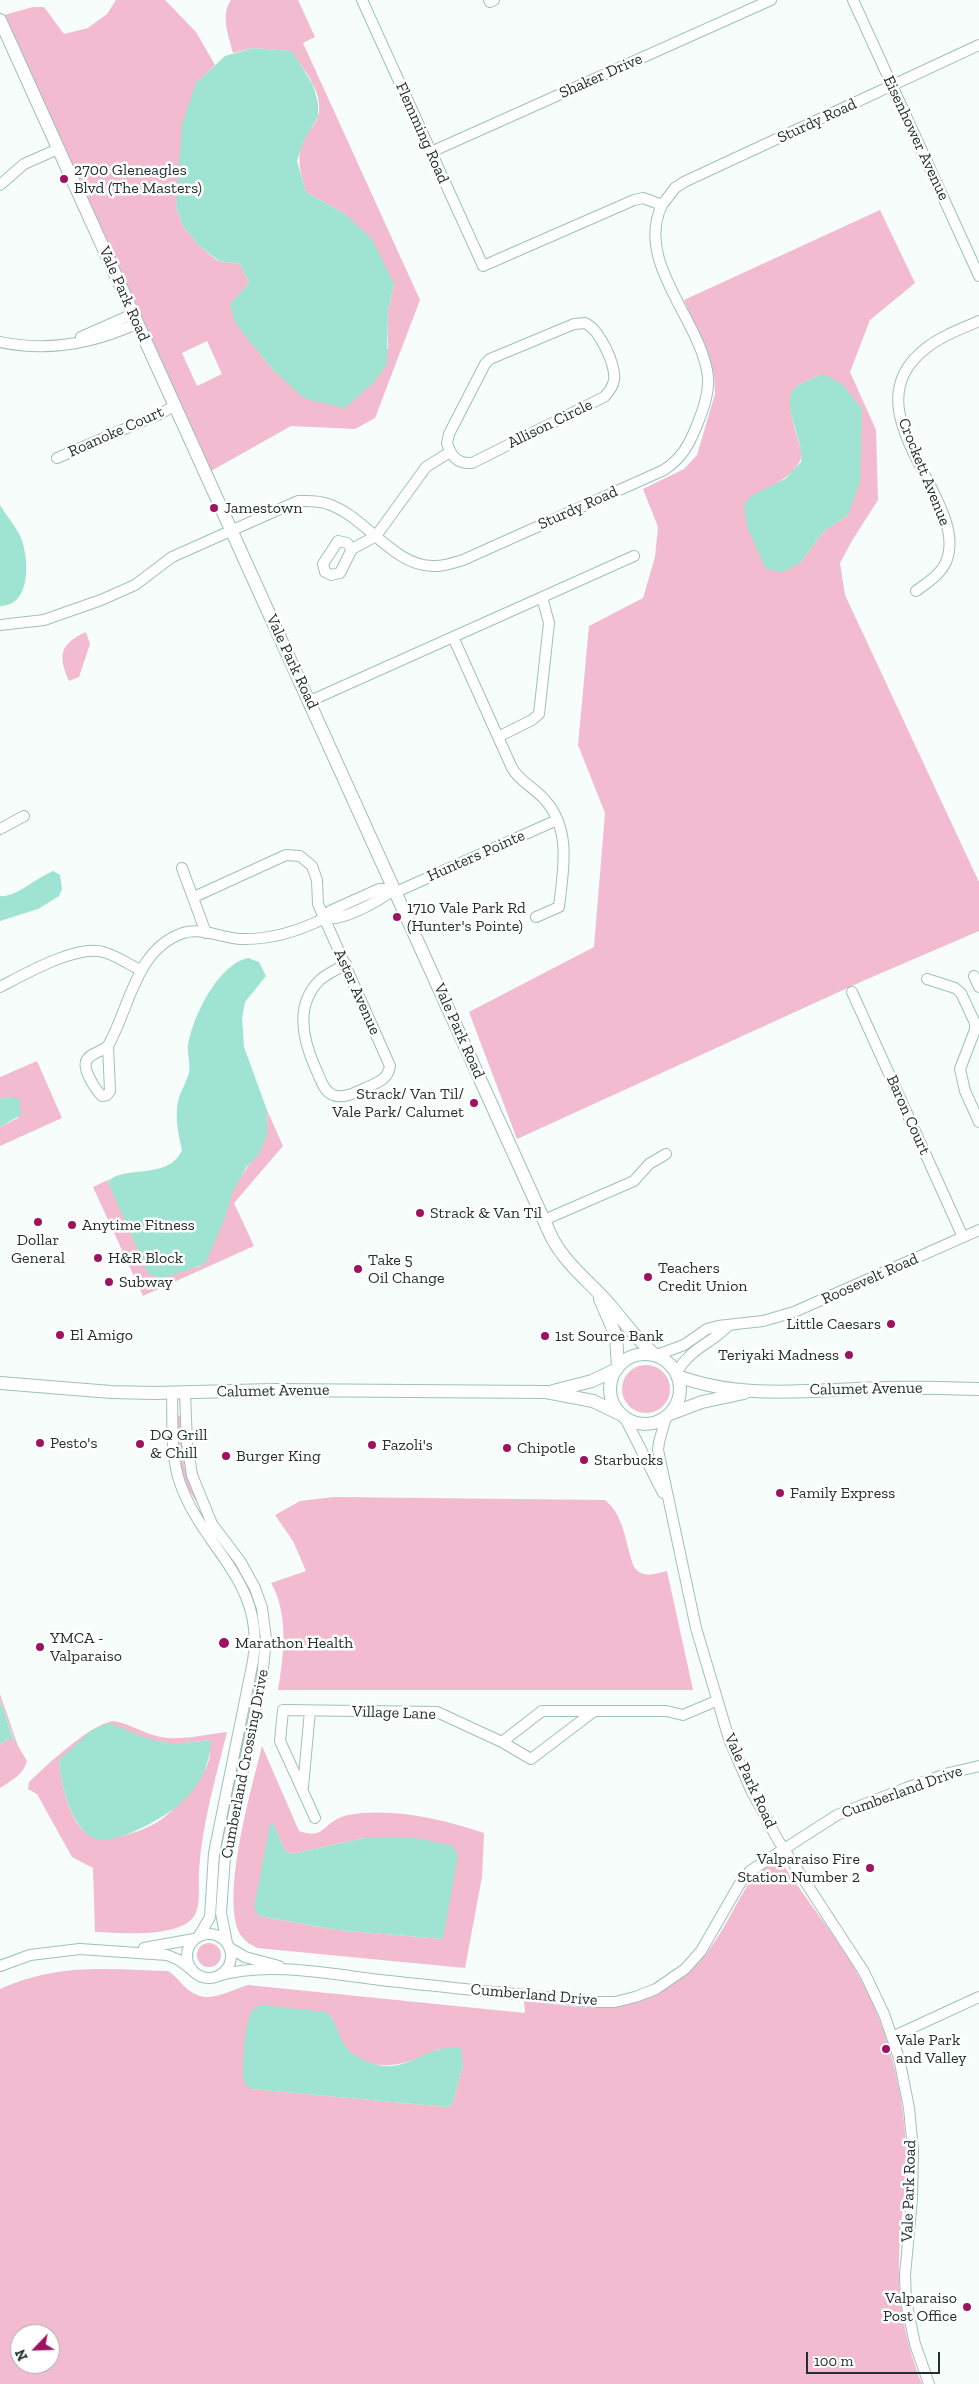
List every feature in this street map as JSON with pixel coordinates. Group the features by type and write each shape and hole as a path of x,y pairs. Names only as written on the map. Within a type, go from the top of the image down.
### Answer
{"main road":[{"name":"Vale Park Road","path":"0,20 559,1251 567,1262 608,1304 633,1336 655,1355"},
{"name":"Vale Park Road","path":"598,1294 616,1336 618,1368"},
{"path":"655,1355 668,1362 677,1374 679,1394 668,1416 645,1424 624,1417 615,1406 611,1392 611,1383 618,1368 634,1356 655,1355"},
{"name":"Calumet Avenue","path":"546,1392 592,1381 618,1368"},
{"name":"Calumet Avenue","path":"677,1374 702,1385 754,1391 886,1388 979,1389"},
{"name":"Calumet Avenue","path":"0,1383 111,1392 186,1393 273,1390 546,1392 593,1401 624,1417"},
{"name":"Calumet Avenue","path":"668,1416 702,1402 754,1391"}],"street":[{"name":"Flemming Road","path":"362,0 483,266 634,200 643,198 662,205"},
{"name":"Shaker Drive","path":"431,152 771,0"},
{"name":"Eisenhower Avenue","path":"853,0 979,276"},
{"name":"Sturdy Road","path":"0,625 44,620 68,614 135,585 172,557 298,501 312,500 340,508 405,558 418,564 448,565 664,470 684,454 705,405 708,378 701,353 656,249 655,225 662,205 675,188 684,182 979,45"},
{"path":"0,185 24,164 58,148"},
{"path":"0,342 39,347 67,344 136,319"},
{"name":"Crockett Avenue","path":"916,591 942,569 947,558 949,537 944,519 903,430 899,406 901,388 908,369 924,350 945,336 979,321"},
{"name":"Allison Circle","path":"584,323 594,329 614,373 612,386 604,397 472,463 464,464 455,459 450,452 446,444 449,434 485,364 490,359 574,324 584,323"},
{"name":"Roanoke Court","path":"57,458 162,413 175,405"},
{"path":"352,549 376,536 420,473 432,462 450,452"},
{"path":"310,700 634,556"},
{"path":"498,737 532,720 539,714 549,623 542,597"},
{"path":"453,637 515,773 546,800 563,836 565,849 559,907 536,917"},
{"path":"0,829 24,816"},
{"name":"Hunters Pointe","path":"108,1046 141,970 149,958 167,942 184,933 206,933 238,939 259,938 286,933 324,918 330,911 379,889 395,890 556,820"},
{"name":"Aster Avenue","path":"194,897 286,855 296,855 309,862 314,870 318,884 318,901 324,918 346,964 390,1066 383,1080 345,1096 335,1096 326,1091 310,1056 303,1034 303,1021 310,995 320,980 346,964"},
{"path":"182,868 206,933"},
{"path":"0,987 62,958 82,952 101,951 141,970"},
{"path":"974,976 979,987"},
{"path":"927,979 955,988 961,993 975,1023 975,1030 960,1069 965,1091 979,1122"},
{"name":"Baron Court","path":"852,992 963,1237"},
{"path":"544,1220 634,1181 649,1164 666,1154"},
{"name":"Roosevelt Road","path":"655,1355 684,1345 707,1329 771,1319 794,1312 979,1230"},
{"name":"Roosevelt Road","path":"677,1374 693,1351 716,1337 728,1326"},
{"name":"Cumberland Crossing Drive","path":"172,1393 173,1447 180,1483 197,1518 227,1560 242,1586 250,1609 255,1640 254,1662 214,1853 210,1917 197,1938"},
{"name":"Cumberland Crossing Drive","path":"186,1393 187,1443 192,1475 212,1524 240,1561 255,1588 262,1608 266,1639 264,1671 225,1856 221,1913 228,1946"},
{"name":"Vale Park Road","path":"668,1416 658,1450 696,1628 716,1701 741,1767 799,1874 857,1958 877,1996 892,2037 906,2091 913,2150 912,2199 905,2275 906,2301 914,2344 929,2384"},
{"name":"Vale Park Road","path":"624,1417 669,1508"},
{"path":"502,1742 542,1711 666,1711 683,1715 716,1701"},
{"name":"Village Lane","path":"314,1818 303,1789 280,1741 283,1710 437,1712 502,1742 531,1759 593,1712"},
{"name":"Village Lane","path":"303,1789 310,1711"},
{"name":"Cumberland Drive","path":"218,1976 231,1972 254,1970 304,1972 595,2002 615,2002 635,1997 656,1988 684,1969 701,1951 744,1878 757,1865 837,1815 949,1773 979,1766"},
{"path":"0,1966 30,1955 80,1949 126,1951 167,1954 204,1978 218,1976 231,1961 228,1946 212,1934 173,1945 126,1951"},
{"path":"192,1970 186,1955 197,1938"},
{"name":"Cumberland Drive","path":"228,1946 245,1957 304,1972"},
{"path":"892,2037 979,1997"}],"shaded area":[{"path":"116,0 165,0 196,32 215,65 196,83 176,207 183,226 199,246 218,261 240,264 249,283 231,304 260,354 275,372 388,349 388,311 394,284 345,214 306,192 299,160 300,153 305,137 318,117 319,108 316,90 291,51 253,48 233,53 226,19 226,12 231,0 298,0 315,37 303,43 420,300 375,418 355,429 291,426 211,471 4,15 33,7 44,7 64,34 88,28 107,14","holes":["207,341 222,374 197,386 182,353"]},
{"path":"253,48 292,51 313,85 318,103 318,117 304,140 297,161 306,192 345,214 372,239 394,284 388,311 387,364 375,381 345,408 305,399 275,372 234,320 230,304 249,283 240,264 219,261 199,246 183,226 176,207 182,125 196,83 225,56"},
{"path":"880,210 915,283 870,320 850,372 876,430 878,500 840,563 845,595 979,882 979,931 865,980 517,1139 469,1012 594,947 605,813 578,745 589,626 643,598 655,557 658,527 643,489 684,469 697,455 715,394 714,375 708,355 684,300","holes":["819,375 848,515 824,531 800,563 772,487 798,465 802,455 792,419 790,400 792,392 797,386"]},
{"path":"819,375 826,375 843,385 862,409 860,481 848,515 824,531 800,563 783,572 766,569 747,527 744,505 751,496 785,479 801,462 800,444 790,402 792,393 797,386"},
{"path":"0,505 21,538 26,557 26,580 18,598 10,604 0,606"},
{"path":"86,632 90,644 79,677 69,681 63,664 63,652 70,641"},
{"path":"53,871 60,875 62,889 59,896 38,909 0,921 0,896 6,896 19,891"},
{"path":"248,958 259,962 266,976 245,1002 242,1018 244,1047 267,1110 267,1135 259,1154 246,1168 232,1193 225,1218 205,1264 161,1279 148,1273 108,1182 124,1174 167,1166 176,1160 182,1150 177,1110 179,1097 189,1072 188,1046 190,1034 201,1007 217,981 237,962"},
{"path":"37,1061 62,1118 0,1146 0,1127 18,1118 11,1097 0,1099 0,1077"},
{"path":"17,1098 20,1101 21,1115 0,1127 0,1099"},
{"path":"267,1110 283,1146 234,1203 254,1246 143,1296 93,1187 110,1179 108,1182 161,1279 187,1268 199,1267 224,1219 230,1197 236,1185 261,1147 267,1125"},
{"path":"641,1365 651,1365 663,1372 670,1384 670,1394 663,1406 651,1413 641,1413 633,1409 626,1402 622,1394 622,1384 626,1376 633,1369"},
{"path":"179,1415 181,1419 184,1466 201,1509 184,1483 179,1460 177,1418"},
{"path":"334,1497 605,1500 612,1507 621,1522 634,1567 645,1574 667,1571 693,1690 278,1690 284,1635 281,1608 271,1583 306,1571 293,1541 275,1515 300,1501"},
{"path":"0,1694 18,1746 27,1761 20,1774 0,1788 0,1745 7,1739 14,1740 0,1700"},
{"path":"0,1700 14,1741 7,1739 0,1745"},
{"path":"113,1721 119,1722 155,1736 169,1738 185,1738 227,1732 203,1835 197,1909 192,1919 183,1925 160,1932 95,1932 93,1868 72,1857 37,1794 28,1789 29,1782 57,1756 103,1724","holes":["116,1726 161,1742 181,1743 208,1740 210,1752 208,1763 201,1776 181,1801 168,1815 155,1824 123,1835 101,1838 92,1836 79,1825 70,1808 63,1787 59,1760"]},
{"path":"109,1723 147,1738 167,1743 208,1740 211,1742 203,1774 196,1787 186,1798 162,1817 148,1825 124,1835 102,1840 93,1838 85,1832 73,1814 64,1791 59,1760 92,1730"},
{"path":"243,1735 244,1748 217,1915 217,1878 220,1844"},
{"path":"262,1746 299,1831 313,1834 321,1831 341,1817 377,1812 424,1817 484,1833 482,1877 465,1968 257,1948 243,1939 235,1917 236,1869 245,1814","holes":["273,1824 285,1851 292,1854 364,1838 443,1939 337,1930 259,1916"]},
{"path":"273,1823 285,1851 292,1854 364,1838 412,1837 453,1846 458,1856 443,1939 337,1930 259,1916 254,1907 270,1824"},
{"path":"776,1862 784,1866 855,1969 874,2006 887,2041 897,2078 903,2115 906,2153 899,2259 900,2295 910,2349 922,2384 0,2384 0,1989 21,1981 62,1971 124,1969 168,1971 191,1992 208,1997 248,1985 525,2013 524,2001 594,2008 615,2006 659,1990 686,1974 697,1964 716,1940 751,1881 762,1870","holes":["331,2016 345,2048 355,2057 379,2065 403,2063 439,2049 463,2065 452,2105 446,2107 252,2089"]},
{"path":"209,1943 218,1946 221,1955 218,1964 209,1967 200,1964 197,1955 200,1946"},
{"path":"262,2005 326,2012 334,2021 344,2045 355,2055 371,2063 386,2066 399,2065 434,2051 447,2048 461,2048 463,2065 452,2105 446,2107 252,2089 246,2085 243,2079 245,2037 251,2013 254,2008"}],"place":[{"name":"2700 Gleneagles Blvd (The Masters)","path":"64,179"},
{"name":"Jamestown","path":"214,508"},
{"name":"1710 Vale Park Rd (Hunter's Pointe)","path":"397,917"},
{"name":"Strack/ Van Til/ Vale Park/ Calumet","path":"474,1103"},
{"name":"Strack & Van Til","path":"420,1213"},
{"name":"Dollar General","path":"38,1222"},
{"name":"Anytime Fitness","path":"72,1225"},
{"name":"H&R Block","path":"98,1258"},
{"name":"Take 5 Oil Change","path":"358,1269"},
{"name":"Teachers Credit Union","path":"648,1277"},
{"name":"Subway","path":"109,1282"},
{"name":"Little Caesars","path":"891,1324"},
{"name":"El Amigo","path":"60,1335"},
{"name":"1st Source Bank","path":"545,1336"},
{"name":"Teriyaki Madness","path":"849,1355"},
{"name":"Pesto's","path":"40,1443"},
{"name":"DQ Grill & Chill","path":"140,1444"},
{"name":"Fazoli's","path":"372,1445"},
{"name":"Chipotle","path":"507,1448"},
{"name":"Burger King","path":"226,1456"},
{"name":"Starbucks","path":"584,1460"},
{"name":"Family Express","path":"780,1493"},
{"name":"Marathon Health","path":"224,1643"},
{"name":"YMCA - Valparaiso","path":"40,1647"},
{"name":"Valparaiso Fire Station Number 2","path":"870,1868"},
{"name":"Vale Park and Valley","path":"886,2049"},
{"name":"Valparaiso Post Office","path":"967,2307"}]}
